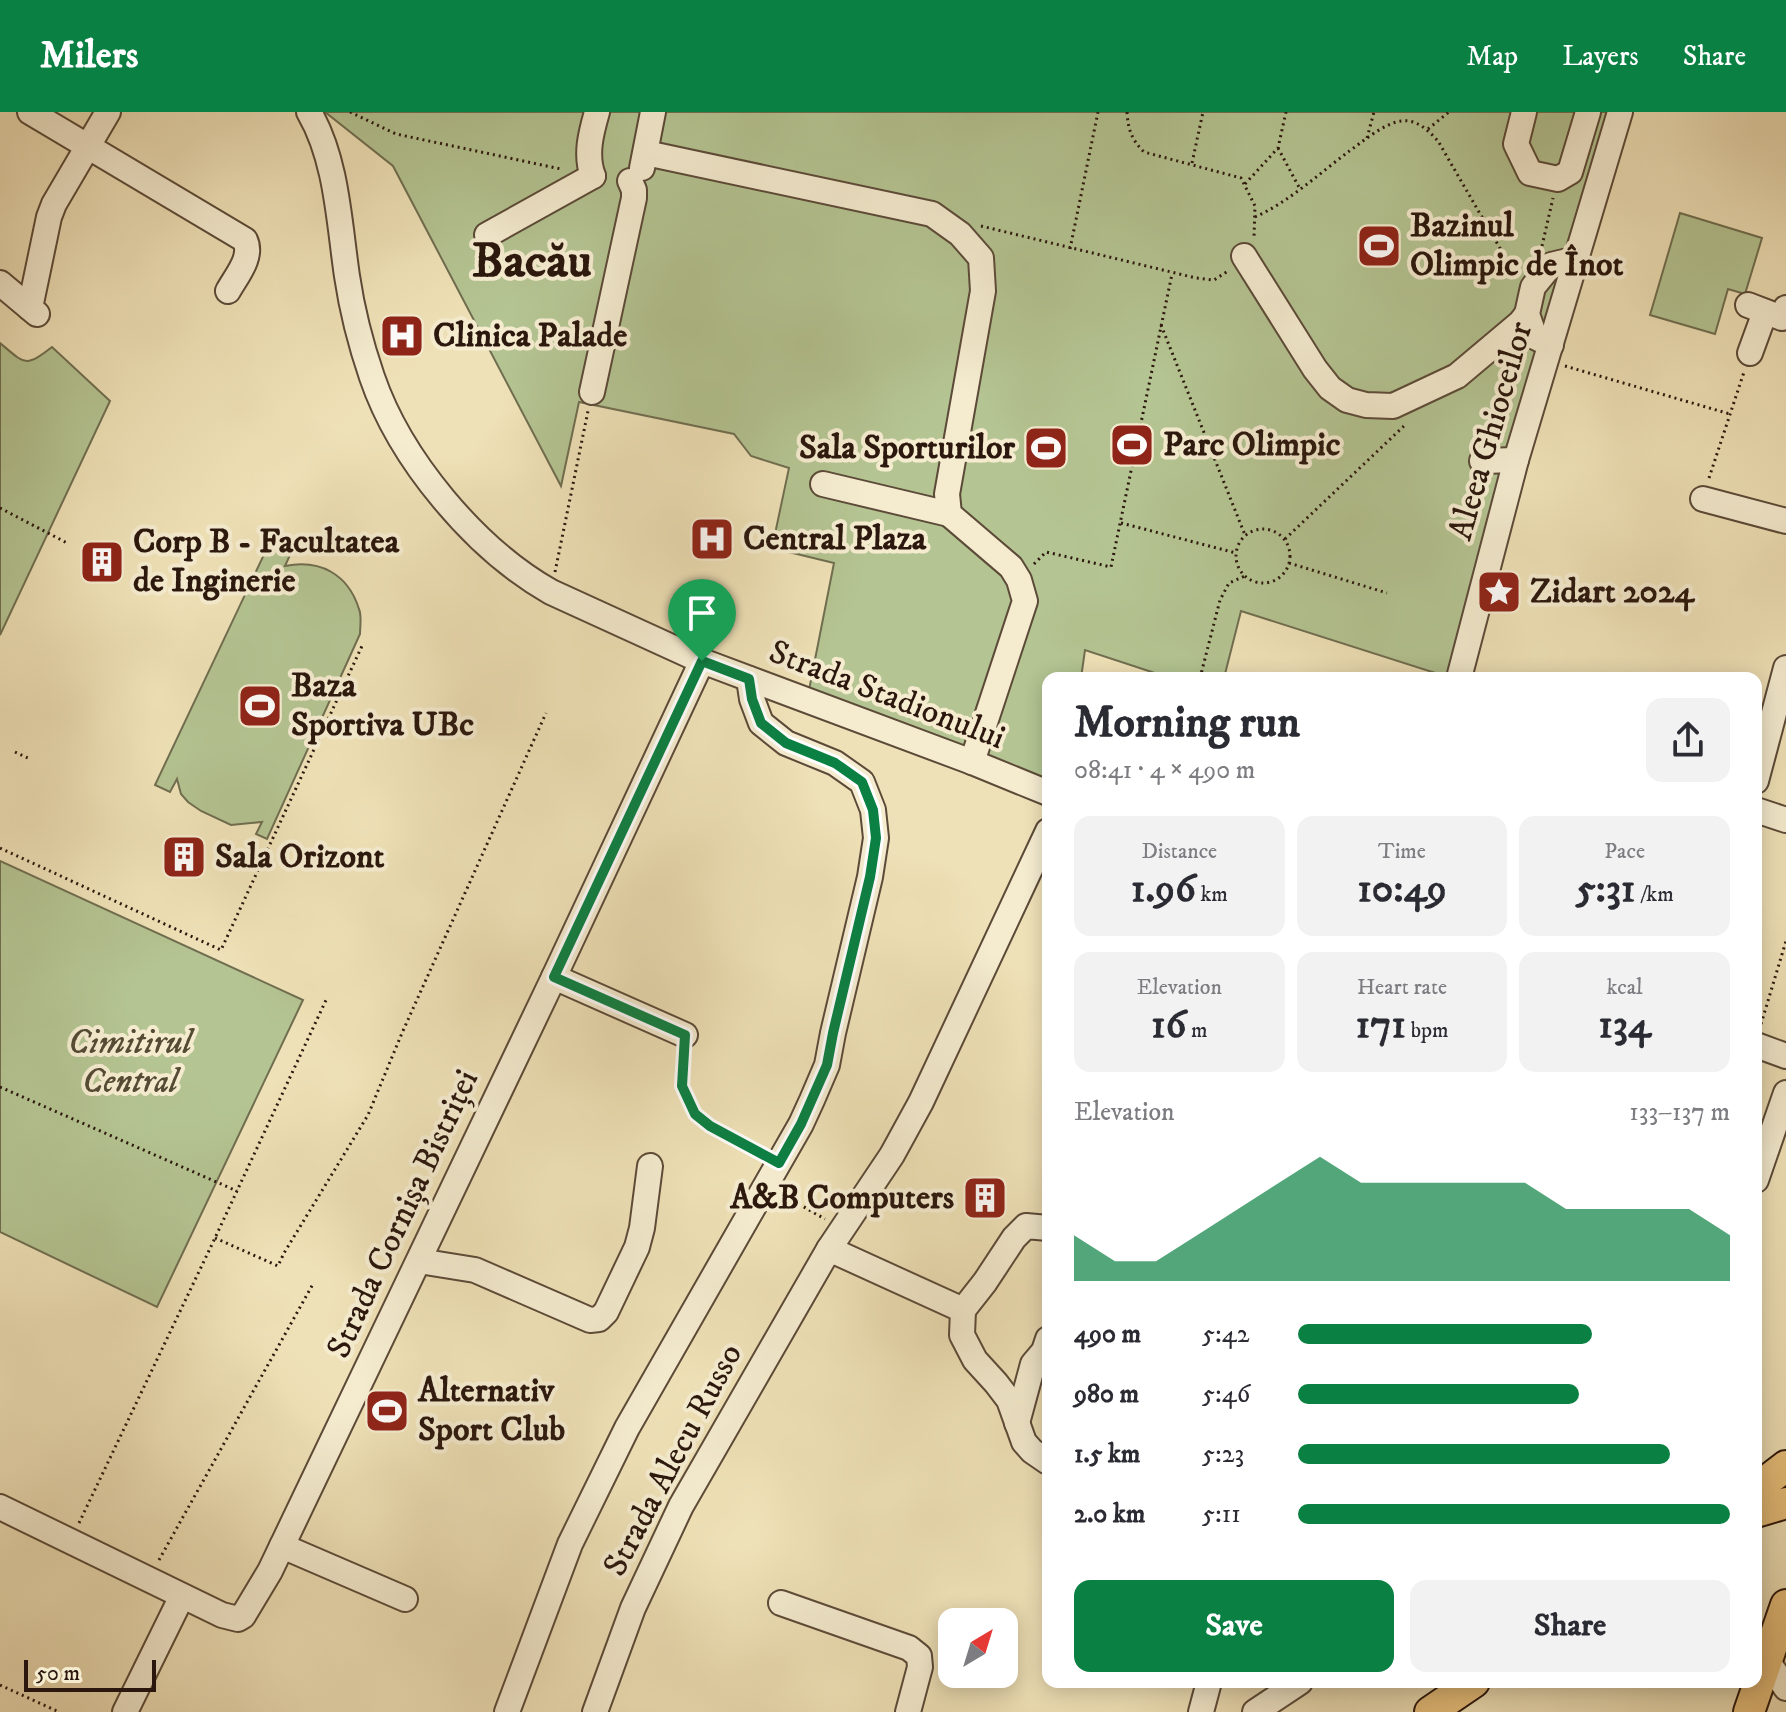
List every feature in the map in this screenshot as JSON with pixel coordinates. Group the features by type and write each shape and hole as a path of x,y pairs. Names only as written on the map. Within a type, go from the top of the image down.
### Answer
{"main road":[{"path":"1762,1484 1786,1466"},
{"path":"1786,1479 1786,1495"},
{"path":"1762,1510 1786,1503"},
{"path":"1762,1678 1786,1605"},
{"path":"1430,1712 1465,1688"},
{"path":"1749,1712 1758,1688"}],"street":[{"path":"30,112 245,240 249,249 247,258 228,291"},
{"path":"0,283 33,311 49,217 108,112"},
{"name":"Strada Stadionului","path":"309,112 325,149 348,281 372,378 415,461 448,505 487,545 551,592 702,661 1042,791"},
{"path":"593,176 588,161 597,112"},
{"path":"487,235 593,176 630,181 638,176 646,153 653,112"},
{"path":"1524,112 1516,144 1530,173 1558,179 1570,172 1588,112"},
{"name":"Aleea Ghioceilor","path":"1461,672 1516,460 1620,112"},
{"path":"646,153 932,214 960,234 981,258 983,291 947,494 949,514"},
{"path":"592,392 634,198 630,181"},
{"path":"1244,256 1330,388 1347,400 1366,405 1393,406 1457,376 1520,323 1527,314 1533,287 1551,265 1576,259"},
{"path":"1750,353 1766,308"},
{"path":"1527,314 1535,337 1548,353"},
{"path":"1482,461 1516,460"},
{"path":"823,484 949,514 1011,567 1019,580 1025,601 972,762"},
{"path":"1703,499 1786,521"},
{"name":"Strada Cornișa Bistriței","path":"182,1596 238,1619 254,1599 419,1261 702,661"},
{"path":"1762,758 1786,668"},
{"path":"507,1712 570,1544 608,1464 801,1124 827,1065 870,877 876,838 873,810 862,782 835,763 786,743 761,723 749,679"},
{"path":"1762,812 1786,820"},
{"name":"Strada Alecu Russo","path":"595,1712 633,1608 681,1506 835,1239 892,1155 921,1102 1042,844"},
{"path":"554,977 685,1035"},
{"path":"1762,1038 1786,1056"},
{"path":"1764,1133 1786,1093"},
{"path":"419,1261 475,1270 590,1320 599,1319 606,1312 637,1247 650,1166"},
{"path":"1042,1227 1026,1226 1014,1238 963,1310 962,1335 975,1360 1009,1400 1024,1442 1042,1458"},
{"path":"835,1239 963,1310"},
{"path":"1017,1423 1033,1364 1042,1353"},
{"path":"0,1507 182,1596 125,1712"},
{"path":"282,1546 405,1599"},
{"path":"781,1603 909,1648 919,1656 920,1667 908,1712"},
{"path":"1768,1662 1786,1688"},
{"path":"1201,1712 1207,1688"},
{"path":"1255,1712 1291,1688"}],"path":[{"path":"350,112 396,134 593,176"},
{"path":"1070,249 1098,112"},
{"path":"978,226 1172,274 1214,280 1231,269 1244,256 1254,237 1255,206 1245,184 1241,178 1144,152 1128,129 1127,112"},
{"path":"1192,165 1203,112"},
{"path":"1245,184 1278,148 1286,112"},
{"path":"1367,138 1374,112"},
{"path":"1428,129 1449,112"},
{"path":"1255,217 1300,189 1367,138 1401,120 1414,123 1428,129 1449,158 1521,284 1533,287 1558,179"},
{"path":"1278,148 1300,189"},
{"path":"1019,580 1046,552 1111,567 1172,274"},
{"path":"1161,325 1245,535"},
{"path":"1548,353 1730,414"},
{"path":"1703,499 1750,353"},
{"path":"551,592 592,392"},
{"path":"1285,539 1412,418"},
{"path":"0,508 69,544"},
{"path":"1121,523 1236,553"},
{"path":"1270,529 1285,539 1289,547 1289,563 1279,578 1262,583 1245,576 1240,570 1236,553 1245,535 1270,529"},
{"path":"1289,563 1387,593"},
{"path":"1202,672 1220,600 1229,583 1245,576"},
{"path":"0,848 221,950 362,646"},
{"path":"215,1238 278,1266 368,1115 546,713"},
{"path":"15,752 30,759"},
{"path":"1762,1022 1786,941"},
{"path":"70,1541 327,998"},
{"path":"685,1035 682,1086 695,1114 710,1126 779,1163"},
{"path":"0,1087 237,1191"},
{"path":"766,1185 835,1239"},
{"path":"148,1578 313,1284"},
{"path":"0,1685 59,1712"}],"green space":[{"name":"Parc Olimpic","path":"325,112 1620,112 1453,672 1432,672 1241,611 1226,672 1152,672 1085,650 1082,672 1042,672 1042,791 807,700 834,563 772,548 789,468 751,456 734,434 579,402 561,486 393,166"},
{"path":"1680,213 1762,238 1745,294 1728,289 1715,334 1650,315"},
{"path":"0,343 25,361 36,358 52,347 110,401 0,635"},
{"name":"Baza Sportiva UBc","path":"269,544 290,555 285,566 321,567 340,578 354,597 361,621 360,634 267,839 256,834 262,822 231,825 201,811 181,794 177,779 170,792 155,785"},
{"name":"Cimitirul Central","path":"0,861 303,1000 157,1307 0,1232"}],"place":[{"name":"Bazinul Olimpic de Înot","path":"1379,246"},
{"name":"Clinica Palade","path":"402,336"},
{"name":"Parc Olimpic","path":"1132,445"},
{"name":"Sala Sporturilor","path":"1046,448"},
{"name":"Central Plaza","path":"712,539"},
{"name":"Corp B - Facultatea de Inginerie","path":"102,562"},
{"name":"Zidart 2024","path":"1499,592"},
{"name":"Baza Sportiva UBc","path":"260,706"},
{"name":"Sala Orizont","path":"184,857"},
{"name":"A&B Computers","path":"985,1198"},
{"name":"Alternativ Sport Club","path":"387,1411"}],"district":[{"name":"Bacău","path":"532,261"}],"route":[{"path":"702,661 749,679 761,723 786,743 835,763 862,782 873,810 876,838 870,877 827,1065 801,1124 779,1163 710,1126 695,1114 682,1086 685,1035 554,977 702,661"}]}
